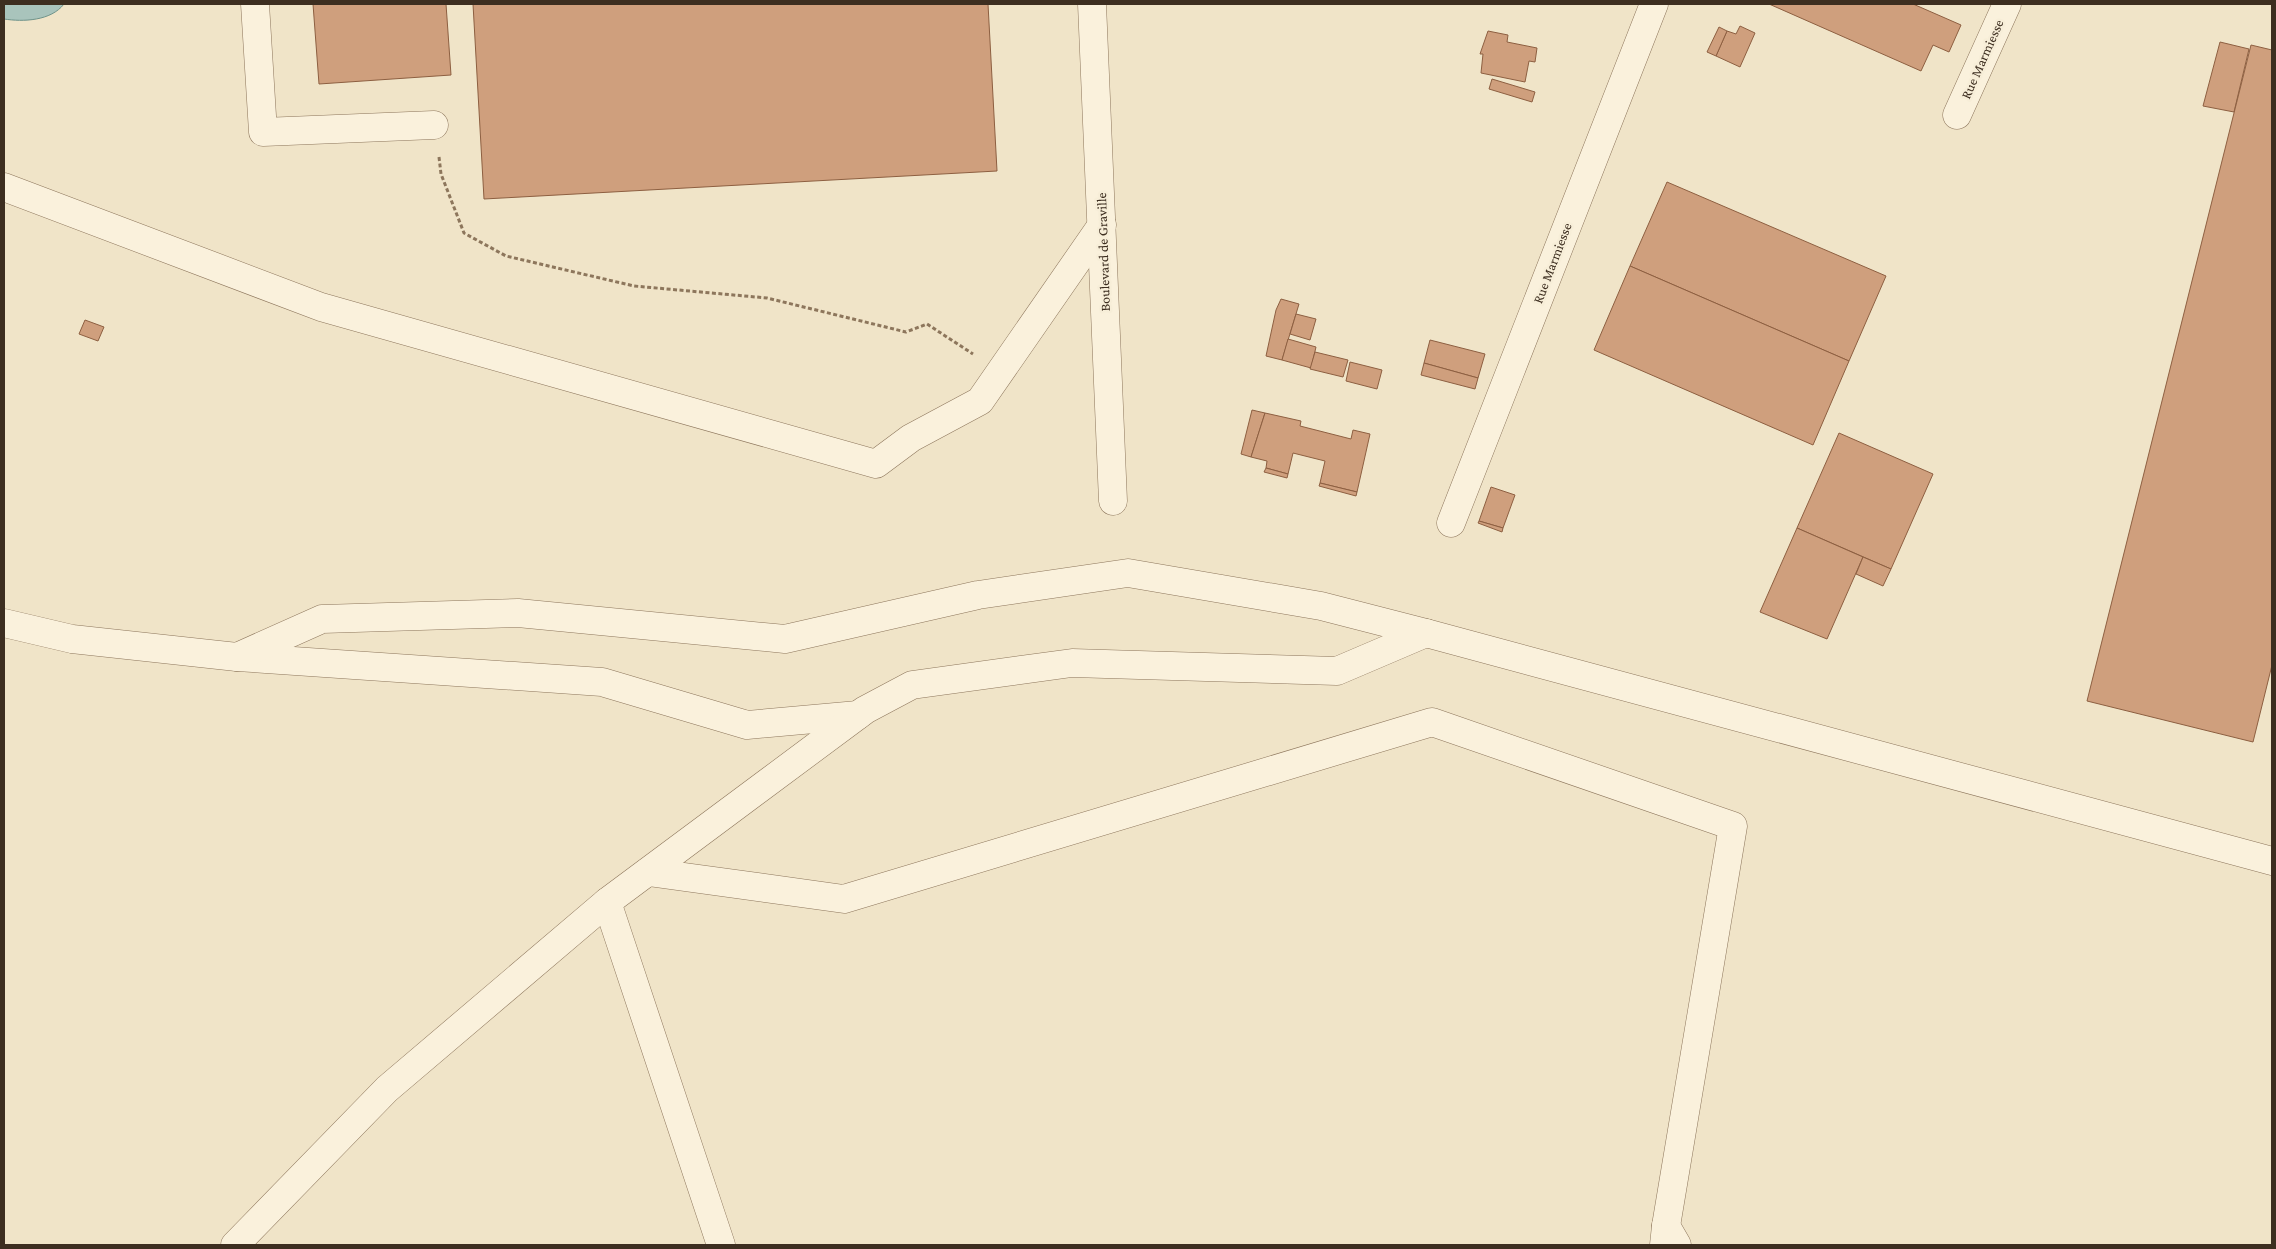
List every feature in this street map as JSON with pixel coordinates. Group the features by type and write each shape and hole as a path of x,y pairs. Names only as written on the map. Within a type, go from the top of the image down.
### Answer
{"street":[{"path":"255,4 263,132 434,124"},
{"name":"Boulevard de Graville","path":"1092,4 1113,501"},
{"name":"Rue Marmiesse","path":"1451,523 1654,4"},
{"name":"Rue Marmiesse","path":"1957,115 2007,4"},
{"path":"4,187 321,307 876,464 911,438 980,401 1102,225"},
{"path":"237,658 322,619 518,613 785,639 978,595 1128,574 1321,606 2272,861"},
{"path":"4,623 72,639 237,658 602,682 747,725 858,715"},
{"path":"235,1245 387,1089 608,902 858,715 912,685 1072,663 1337,671 1426,633"},
{"path":"648,872 844,899 1432,722 1732,826 1669,1239"},
{"path":"608,902 721,1245"}],"path":[{"path":"434,124 441,174 464,233 506,256 634,286 767,298 906,332 927,324 972,354 1004,366"}],"water":[{"path":"4,4 64,4 52,14 44,17 20,20 4,19"}],"building":[{"path":"313,4 446,4 451,75 319,84"},
{"path":"473,4 988,4 997,171 484,199"},
{"path":"1769,4 1913,4 1961,25 1949,52 1933,45 1921,71"},
{"path":"1740,26 1755,33 1740,67 1716,56 1727,31 1736,34"},
{"path":"1719,27 1727,31 1716,56 1707,52"},
{"path":"1488,31 1508,35 1507,42 1537,48 1535,62 1529,61 1525,82 1481,73 1483,54 1480,54"},
{"path":"2220,42 2249,49 2234,112 2203,106"},
{"path":"2251,45 2272,50 2272,665 2253,742 2087,701"},
{"path":"1492,79 1535,92 1532,102 1489,89"},
{"path":"1667,182 1886,276 1849,361 1630,266"},
{"path":"1630,266 1849,361 1813,445 1594,350"},
{"path":"1281,299 1299,304 1282,360 1266,356 1276,310"},
{"path":"1296,314 1316,319 1310,340 1290,334"},
{"path":"85,320 104,327 98,341 79,334"},
{"path":"1288,339 1316,347 1311,368 1282,360"},
{"path":"1430,340 1485,354 1478,378 1424,363"},
{"path":"1315,352 1348,360 1343,377 1310,369"},
{"path":"1350,362 1382,370 1377,389 1346,381"},
{"path":"1424,363 1478,378 1475,389 1421,375"},
{"path":"1252,410 1265,413 1251,457 1241,454"},
{"path":"1265,413 1301,421 1300,426 1351,439 1353,430 1370,434 1357,492 1320,483 1325,461 1293,453 1288,474 1266,468 1267,461 1251,457"},
{"path":"1839,433 1933,474 1891,569 1797,528"},
{"path":"1266,468 1288,474 1287,478 1264,472"},
{"path":"1320,483 1357,492 1356,496 1319,486"},
{"path":"1491,487 1515,495 1503,528 1479,521"},
{"path":"1479,521 1503,528 1502,532 1478,523"},
{"path":"1797,528 1863,557 1827,639 1760,612"},
{"path":"1863,557 1891,569 1883,586 1856,574"}]}
